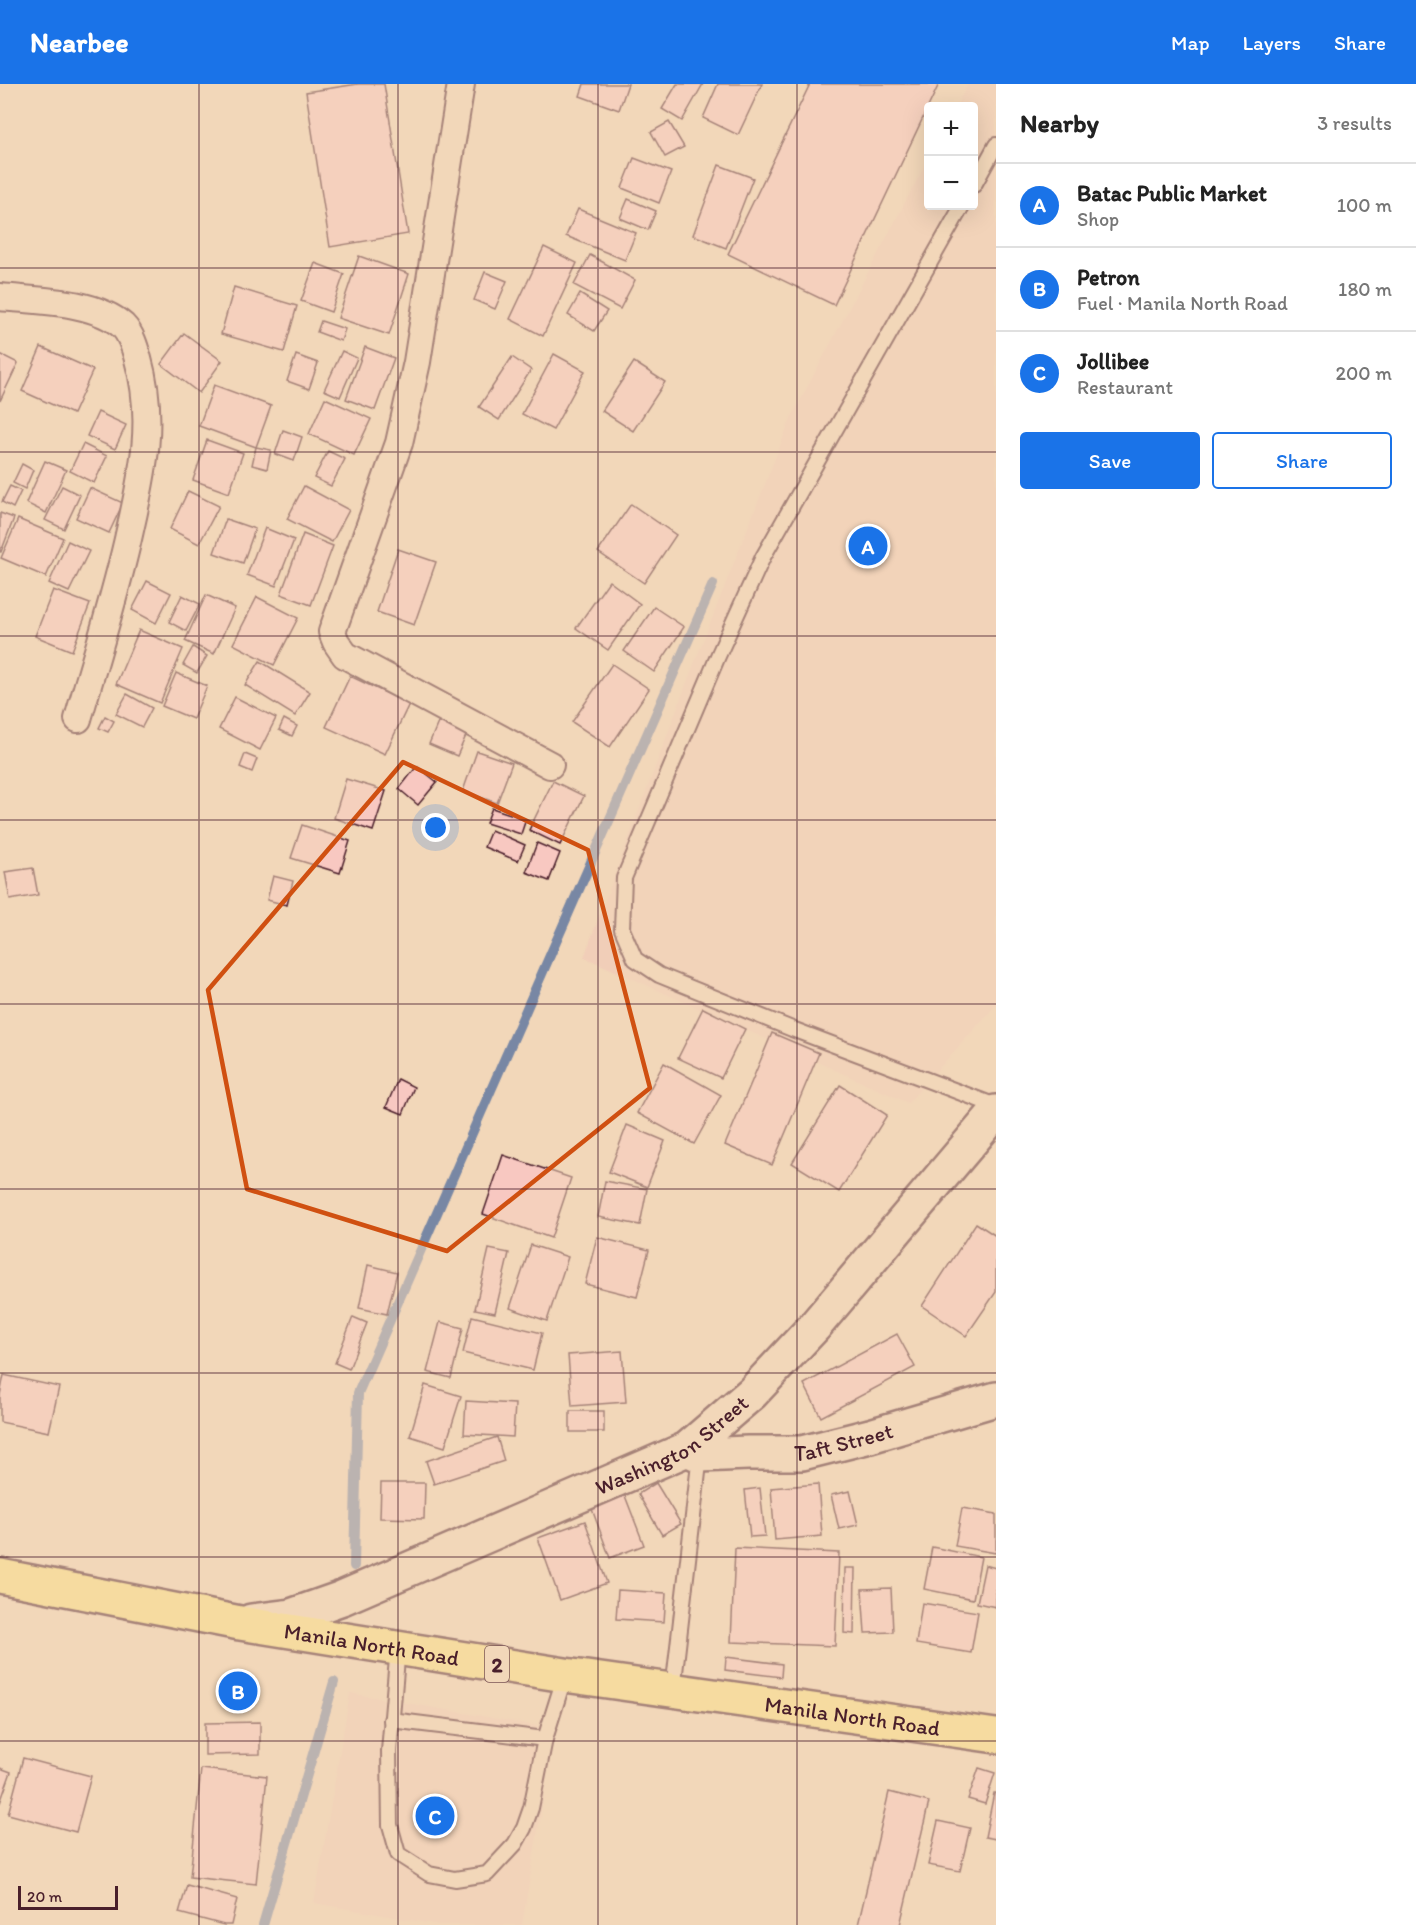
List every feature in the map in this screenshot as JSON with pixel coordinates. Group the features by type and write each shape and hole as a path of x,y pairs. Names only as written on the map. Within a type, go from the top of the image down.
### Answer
{"highway":[{"name":"Manila North Road","path":"0,1576 240,1623 565,1675 996,1736"}],"main road":[{"name":"Washington Street","path":"240,1623 291,1616 342,1598 693,1452 814,1327 996,1112"},
{"name":"Taft Street","path":"693,1452 802,1454 996,1399"}],"street":[{"path":"461,84 417,362 399,443 333,632 336,642 345,655 550,765"},
{"path":"0,297 61,303 95,310 123,327 134,343 142,374 147,414 144,471 117,585 78,720"}],"lane":[{"path":"978,178 996,145"},
{"path":"960,210 762,557 624,878 622,929 635,959 659,975 792,1029 996,1106"},
{"path":"673,1690 693,1452"},
{"path":"398,1647 388,1751 390,1825 398,1854 429,1874 454,1879 488,1874 515,1844 524,1828 531,1808 545,1738 565,1675"},
{"path":"391,1720 545,1738"}],"highlighted area":[{"path":"403,762 588,850 650,1088 447,1251 247,1189 208,990"}],"shaded area":[{"path":"968,84 996,84 996,1005 908,1103 584,957 690,674 791,418 924,167 924,210 978,210 978,102 958,102"},
{"path":"350,1693 555,1729 522,1925 439,1925 314,1903"}],"building":[{"path":"358,84 384,84 408,234 330,247 306,92"},
{"path":"584,84 628,84 619,110 580,96"},
{"path":"677,84 703,84 682,121 662,109"},
{"path":"718,84 762,84 738,135 703,118"},
{"path":"810,84 939,84 930,102 924,102 924,116 834,305 728,254"},
{"path":"669,122 684,147 665,157 651,132"},
{"path":"634,158 671,172 659,203 622,188"},
{"path":"719,165 753,178 726,248 693,235"},
{"path":"628,199 656,211 648,230 620,218"},
{"path":"578,209 636,233 625,260 566,236"},
{"path":"544,247 577,263 543,336 510,319"},
{"path":"590,255 635,280 620,309 574,285"},
{"path":"359,256 409,274 389,335 338,318"},
{"path":"315,263 344,274 331,312 301,301"},
{"path":"485,272 507,281 495,309 474,300"},
{"path":"234,287 297,306 284,352 221,334"},
{"path":"580,294 607,311 594,331 568,315"},
{"path":"321,321 345,329 341,341 317,332"},
{"path":"184,333 222,361 199,393 161,364"},
{"path":"41,347 93,370 73,414 22,391"},
{"path":"365,347 394,358 375,410 346,399"},
{"path":"342,351 357,358 340,397 324,390"},
{"path":"0,354 18,363 0,401"},
{"path":"554,354 585,371 553,430 522,414"},
{"path":"296,355 318,363 309,389 287,381"},
{"path":"512,357 531,370 499,420 479,407"},
{"path":"634,362 665,382 633,431 602,411"},
{"path":"214,385 271,406 256,447 199,426"},
{"path":"325,398 371,419 354,455 309,434"},
{"path":"98,412 126,425 115,449 87,436"},
{"path":"283,430 302,437 294,461 275,454"},
{"path":"207,440 243,453 229,493 193,480"},
{"path":"83,444 107,456 94,483 70,471"},
{"path":"256,447 271,450 267,469 252,465"},
{"path":"328,451 345,459 331,486 314,478"},
{"path":"45,461 66,470 46,513 26,503"},
{"path":"22,464 33,470 25,489 13,483"},
{"path":"10,486 21,491 13,508 2,502"},
{"path":"62,486 80,495 64,529 45,520"},
{"path":"304,486 349,510 332,542 287,519"},
{"path":"90,488 123,503 109,533 76,518"},
{"path":"188,491 219,506 199,544 170,529"},
{"path":"631,504 676,535 644,583 598,552"},
{"path":"0,513 14,518 1,552 0,552"},
{"path":"18,519 63,538 46,577 1,558"},
{"path":"226,519 255,529 243,563 214,553"},
{"path":"265,528 294,540 276,586 247,575"},
{"path":"303,534 333,546 311,605 281,594"},
{"path":"68,541 89,551 69,592 49,583"},
{"path":"398,549 436,562 414,625 377,612"},
{"path":"147,581 171,593 156,623 132,610"},
{"path":"609,581 640,604 608,650 576,628"},
{"path":"53,590 90,604 72,651 35,636"},
{"path":"182,595 200,604 186,631 169,622"},
{"path":"206,595 235,608 214,654 185,641"},
{"path":"257,597 298,618 274,665 233,644"},
{"path":"654,607 684,627 654,672 624,651"},
{"path":"139,630 183,649 160,703 116,684"},
{"path":"193,647 207,656 197,673 183,665"},
{"path":"260,661 310,692 295,716 245,685"},
{"path":"612,664 649,689 610,747 572,722"},
{"path":"176,673 207,686 193,719 162,706"},
{"path":"350,676 409,704 385,754 326,727"},
{"path":"127,694 152,708 142,727 116,714"},
{"path":"235,697 276,718 260,750 219,729"},
{"path":"105,716 114,721 108,732 99,728"},
{"path":"440,718 468,731 457,756 429,744"},
{"path":"284,719 297,726 292,736 279,730"},
{"path":"477,751 512,763 497,803 463,791"},
{"path":"245,754 257,759 252,772 240,767"},
{"path":"417,766 437,782 418,805 399,789"},
{"path":"346,779 386,791 373,831 334,818"},
{"path":"553,781 584,796 560,845 529,830"},
{"path":"492,808 526,819 521,834 486,823"},
{"path":"302,825 350,841 340,873 291,858"},
{"path":"491,830 525,845 518,861 484,847"},
{"path":"537,843 560,853 549,881 526,872"},
{"path":"33,868 38,895 10,900 5,872"},
{"path":"273,876 293,881 287,905 267,900"},
{"path":"703,1008 745,1029 721,1078 678,1058"},
{"path":"772,1033 819,1053 772,1165 725,1145"},
{"path":"664,1063 721,1095 694,1144 637,1113"},
{"path":"398,1079 414,1087 403,1114 386,1107"},
{"path":"840,1085 887,1115 839,1192 792,1163"},
{"path":"627,1125 665,1141 647,1187 609,1172"},
{"path":"503,1155 571,1178 551,1238 483,1214"},
{"path":"605,1181 647,1189 640,1225 598,1217"},
{"path":"976,1223 996,1236 996,1292 966,1336 922,1306"},
{"path":"597,1237 649,1250 637,1297 585,1284"},
{"path":"531,1245 568,1257 547,1321 510,1308"},
{"path":"489,1249 509,1253 495,1313 475,1309"},
{"path":"368,1265 397,1272 387,1314 359,1308"},
{"path":"472,1316 542,1333 533,1370 463,1353"},
{"path":"353,1317 367,1323 349,1369 335,1363"},
{"path":"440,1322 463,1328 451,1378 427,1372"},
{"path":"897,1334 915,1367 821,1417 804,1384"},
{"path":"622,1351 626,1402 572,1406 568,1355"},
{"path":"4,1375 59,1387 49,1432 0,1422 0,1395"},
{"path":"425,1385 461,1396 445,1447 410,1436"},
{"path":"466,1401 515,1404 513,1437 464,1434"},
{"path":"570,1411 604,1411 604,1432 570,1432"},
{"path":"497,1437 504,1461 434,1484 426,1461"},
{"path":"381,1483 425,1483 424,1519 380,1518"},
{"path":"656,1483 681,1524 662,1535 638,1494"},
{"path":"818,1484 822,1536 775,1540 771,1488"},
{"path":"622,1488 644,1545 610,1558 589,1501"},
{"path":"760,1488 765,1536 750,1537 745,1490"},
{"path":"850,1491 858,1525 839,1529 831,1495"},
{"path":"962,1508 996,1514 996,1553 955,1546"},
{"path":"585,1521 607,1583 560,1600 538,1538"},
{"path":"932,1547 981,1557 973,1599 924,1589"},
{"path":"735,1548 839,1553 835,1646 731,1642"},
{"path":"985,1565 996,1568 996,1607 977,1603"},
{"path":"845,1568 855,1568 854,1634 844,1633"},
{"path":"891,1588 893,1632 865,1633 862,1589"},
{"path":"618,1590 666,1593 664,1622 616,1619"},
{"path":"922,1603 978,1612 971,1653 916,1644"},
{"path":"726,1657 782,1664 781,1677 725,1670"},
{"path":"260,1722 260,1754 205,1755 205,1723"},
{"path":"23,1758 91,1776 76,1832 8,1814"},
{"path":"0,1768 11,1772 0,1803"},
{"path":"979,1768 995,1773 985,1804 968,1799"},
{"path":"201,1769 267,1776 256,1884 190,1877"},
{"path":"889,1792 929,1802 900,1925 858,1925"},
{"path":"994,1793 996,1793 996,1839 985,1837"},
{"path":"938,1821 970,1828 960,1871 928,1865"},
{"path":"187,1885 237,1899 231,1925 179,1913"}],"waterway":[{"path":"354,1566 358,1393 713,584"},
{"path":"263,1925 334,1682"}],"place":[{"name":"Batac Public Market","path":"868,546"},
{"name":"Petron","path":"238,1691"},
{"name":"Jollibee","path":"435,1816"}]}
